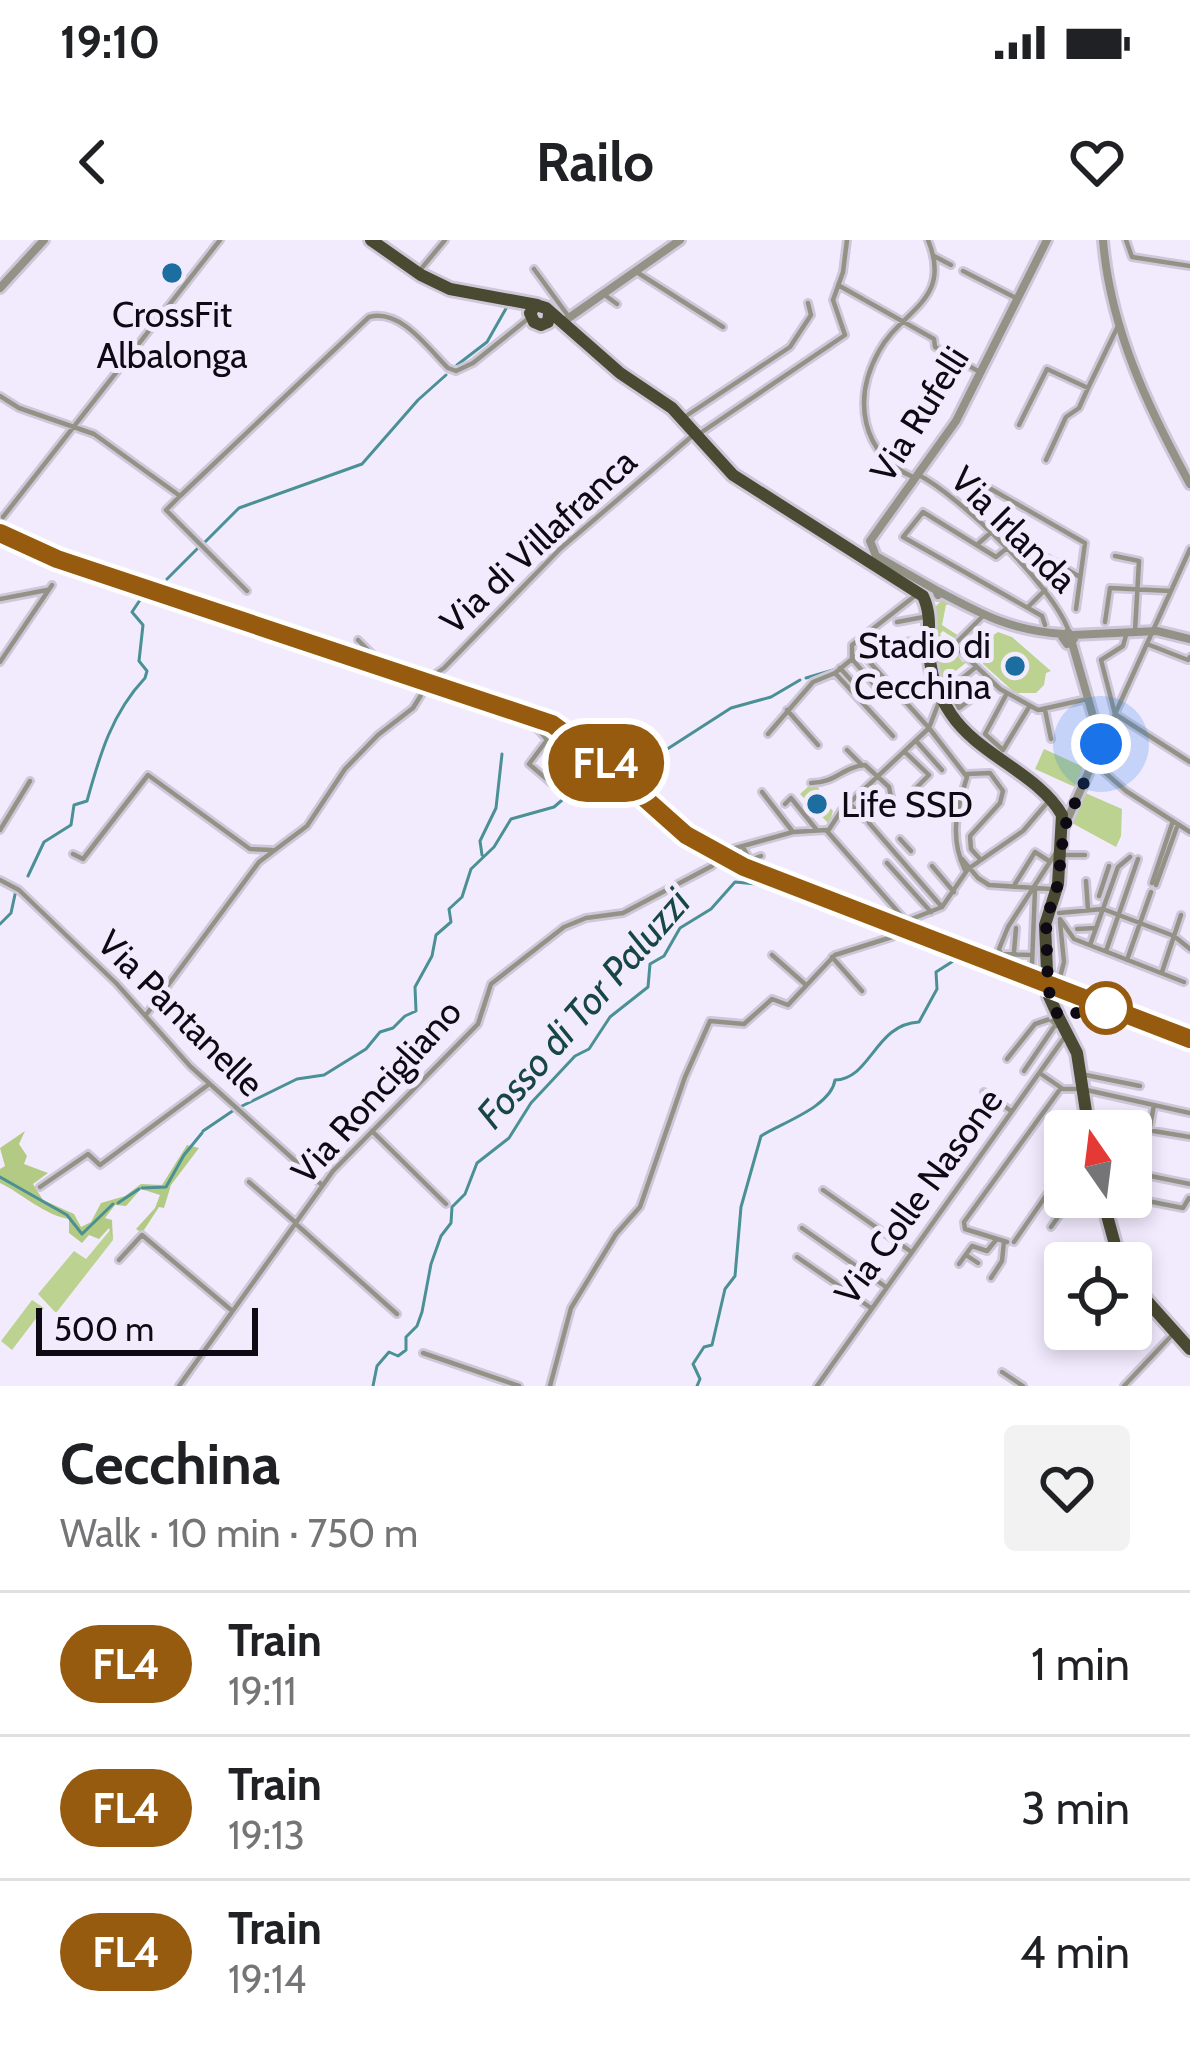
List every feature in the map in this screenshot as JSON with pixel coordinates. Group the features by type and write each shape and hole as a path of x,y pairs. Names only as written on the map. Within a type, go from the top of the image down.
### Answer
{"main road":[{"path":"371,240 418,273 464,294 567,322 618,371 683,418 740,480 929,594 931,670 940,712 1061,815 1056,891 1045,929 1048,994 1052,1020 1078,1058 1085,1110"},
{"path":"1152,1310 1190,1348"}],"street":[{"path":"0,288 44,240"},
{"path":"3,517 220,240"},
{"path":"418,273 445,240"},
{"path":"534,269 567,322 680,240"},
{"path":"848,240 838,285 934,339 935,347 981,373"},
{"path":"928,240 934,256 951,265"},
{"name":"Via Rufelli","path":"929,594 876,556 869,544 872,535 953,425 1047,240"},
{"path":"1103,240 1118,326 1190,484"},
{"path":"1126,240 1132,257 1190,266"},
{"name":"Via Irlanda","path":"934,256 931,291 877,356 864,412 867,433 878,453 967,510 1045,590 1069,637"},
{"path":"635,271 723,327"},
{"path":"963,271 1016,298"},
{"name":"Via di Villafranca","path":"146,1015 259,862 306,827 346,768 415,706 427,682 560,549 696,434 844,336 832,300 838,285"},
{"path":"602,293 617,304"},
{"path":"683,418 790,347 812,315 808,303"},
{"path":"247,591 166,510 180,496 372,316 399,321 456,371 469,367 534,315"},
{"path":"1046,460 1066,417 1079,408 1118,326"},
{"path":"1019,425 1047,369 1088,388"},
{"path":"0,396 19,408 104,440 180,496"},
{"path":"967,510 991,489 1085,543 1076,609"},
{"path":"1017,540 997,557 922,512 903,537 1028,608 1044,618 1046,626"},
{"path":"977,544 996,528 1080,577"},
{"path":"550,1386 569,1313 616,1234 640,1207 709,1022 746,1024 772,999 789,1005 832,957 892,937 907,922 942,907 968,869 1023,830 1042,806 1061,815 1094,762 1190,549"},
{"path":"1115,556 1139,560 1131,631 1124,645 1100,662 1115,714 1190,762"},
{"path":"0,599 51,587 0,662"},
{"path":"1105,622 1108,589 1171,591"},
{"path":"1028,608 1045,590"},
{"path":"877,688 852,659 852,645 929,594 952,598 1030,633 1069,637 1156,632 1190,640"},
{"path":"983,615 954,643 994,683 1029,706 1045,710 1087,699"},
{"path":"897,622 930,616"},
{"path":"1069,637 1101,744"},
{"path":"358,640 374,656 427,682 532,724 547,740 529,764 556,787"},
{"path":"885,644 929,640"},
{"path":"1145,643 1190,657"},
{"path":"768,734 814,681 860,654 920,720 940,712"},
{"path":"976,668 949,689 959,708 994,683"},
{"path":"838,670 859,689"},
{"path":"838,670 893,736"},
{"path":"1007,693 985,733 1002,749 1029,706"},
{"path":"787,710 818,745"},
{"path":"1045,710 1051,740"},
{"path":"907,922 828,831 849,803 917,742 940,712"},
{"path":"940,712 967,775 956,821 959,853 968,869 989,885 1056,891 1064,964 1059,981"},
{"path":"917,742 942,770"},
{"path":"847,750 879,775 892,792 894,811"},
{"path":"905,752 932,777 916,788"},
{"path":"992,773 1003,762"},
{"path":"1094,762 1126,791 1180,827 1127,960"},
{"path":"811,783 830,782 862,765"},
{"path":"967,775 992,773 1003,796 971,835 971,848 981,860"},
{"path":"74,854 83,859 148,775 250,849 277,850"},
{"path":"0,830 30,781"},
{"path":"762,792 793,832"},
{"path":"785,803 791,798 816,829"},
{"path":"849,803 942,907"},
{"name":"Via Roncigliano","path":"179,1386 322,1186 476,1025 484,1012 487,990 498,977 571,923 623,914 712,866 719,855 793,832 828,831"},
{"path":"895,853 903,842 911,850"},
{"path":"743,847 750,860 761,856"},
{"path":"1015,884 1035,852 1085,855"},
{"path":"1032,955 999,952 1003,936 1058,854"},
{"path":"1103,897 1118,866 1134,858 1106,951"},
{"path":"887,862 931,911"},
{"path":"932,866 954,892"},
{"path":"1090,945 1109,866"},
{"name":"Via Pantanelle","path":"0,880 19,890 209,1083 322,1186"},
{"path":"1086,881 1088,910"},
{"path":"1032,965 1033,891"},
{"path":"1060,916 1100,909 1174,936 1190,949"},
{"path":"1162,974 1181,915"},
{"path":"1060,916 1073,938 1184,982"},
{"path":"1014,954 1016,928"},
{"path":"1077,929 1096,928"},
{"path":"772,955 806,985"},
{"path":"832,957 862,991"},
{"path":"1052,1020 1078,1058"},
{"path":"1007,1059 1034,1025 1052,1020"},
{"path":"1024,1071 1052,1020"},
{"name":"Via Colle Nasone","path":"817,1386 1064,1037"},
{"path":"1040,1073 1061,1088"},
{"path":"1081,1082 1190,1113"},
{"path":"1005,1241 966,1230 964,1222 1061,1088 1081,1082 1140,1086"},
{"path":"40,1187 88,1154 100,1166 209,1083"},
{"path":"983,1092 1011,1112"},
{"path":"1152,1116 1154,1105"},
{"path":"372,1131 446,1204"},
{"path":"1152,1132 1190,1137"},
{"path":"1152,1176 1190,1184"},
{"path":"249,1182 398,1314"},
{"path":"824,1190 910,1251"},
{"path":"959,1264 974,1245 988,1251 1005,1241 1044,1194"},
{"path":"1152,1202 1183,1208 1189,1198"},
{"path":"1051,1227 1057,1218"},
{"path":"802,1228 886,1287"},
{"path":"118,1260 142,1235 232,1310"},
{"path":"991,1278 1001,1262 1005,1241"},
{"path":"966,1255 978,1263"},
{"path":"797,1257 871,1308"},
{"path":"1124,1386 1175,1333"},
{"path":"424,1353 519,1386"},
{"path":"1003,1372 1023,1386"}],"green space":[{"path":"944,598 956,603 946,605 942,625 959,636 940,634 967,662 944,680 949,687 943,691 932,657 934,608"},
{"name":"Stadio di Cecchina","path":"998,632 1012,637 1051,671 1036,693 1015,693 983,664 981,643"},
{"path":"1044,749 1086,768 1077,788 1035,769"},
{"name":"Life SSD","path":"811,784 819,788 818,794 833,811 829,824 800,794"},
{"path":"1083,792 1122,809 1116,847 1070,822"},
{"path":"25,1131 19,1144 27,1156 24,1164 48,1173 33,1184 43,1200 74,1214 81,1227 91,1222 101,1203 125,1196 141,1184 162,1185 187,1145 199,1148 171,1185 164,1208 159,1207 142,1233 136,1229 160,1195 141,1189 126,1206 115,1205 105,1218 112,1220 113,1240 109,1228 99,1239 89,1235 82,1243 69,1233 69,1219 42,1209 0,1183 0,1169 5,1166 0,1148"},
{"path":"111,1229 113,1240 56,1313 38,1294 74,1251 86,1259"},
{"path":"32,1300 44,1308 12,1350 1,1341"}],"waterway":[{"path":"457,365 487,342 508,305"},
{"path":"203,544 239,508 362,464 446,375"},
{"path":"167,579 199,547"},
{"path":"28,876 44,842 71,825 74,805 87,801 116,720 145,678 147,671 139,661 143,625 132,612 142,597"},
{"path":"806,678 833,670"},
{"path":"619,772 658,755 731,708 771,697 800,680"},
{"path":"482,855 480,841 496,808 502,754"},
{"path":"240,1107 297,1079 324,1075 416,1011 415,987 432,956 436,935 451,922 449,909 462,897 471,869 494,847 511,819 554,807 568,795 580,796 615,775"},
{"name":"Fosso di Tor Paluzzi","path":"373,1386 377,1366 389,1352 398,1356 406,1350 406,1337 422,1312 431,1264 451,1223 452,1207 465,1194 477,1163 509,1138 531,1103 575,1056 589,1049 610,1017 648,987 650,964 664,956 680,928 711,909 735,882 767,885"},
{"path":"0,924 11,913 16,890"},
{"path":"697,1386 700,1379 693,1364 704,1347 712,1345 725,1289 735,1276 741,1207 761,1136 815,1106 835,1080 857,1071 892,1032 919,1022 937,989 936,972 958,958"},
{"path":"203,1131 234,1110"},
{"path":"142,1188 166,1187 202,1133"},
{"path":"0,1177 67,1215 82,1234 113,1204"},
{"path":"118,1203 139,1189"}],"railway":[{"path":"0,533 57,559 552,725 684,832 732,862 1190,1039"}],"train":[{"name":"FL4","path":"0,533 57,559 552,724 604,762 686,835 744,867 1190,1039"}],"place":[{"name":"CrossFit Albalonga","path":"172,273"},
{"name":"Stadio di Cecchina","path":"1015,666"},
{"name":"Life SSD","path":"817,804"}],"route":[{"path":"1101,744 1064,828 1058,884 1045,936 1048,994 1058,1016 1106,1008"}]}
